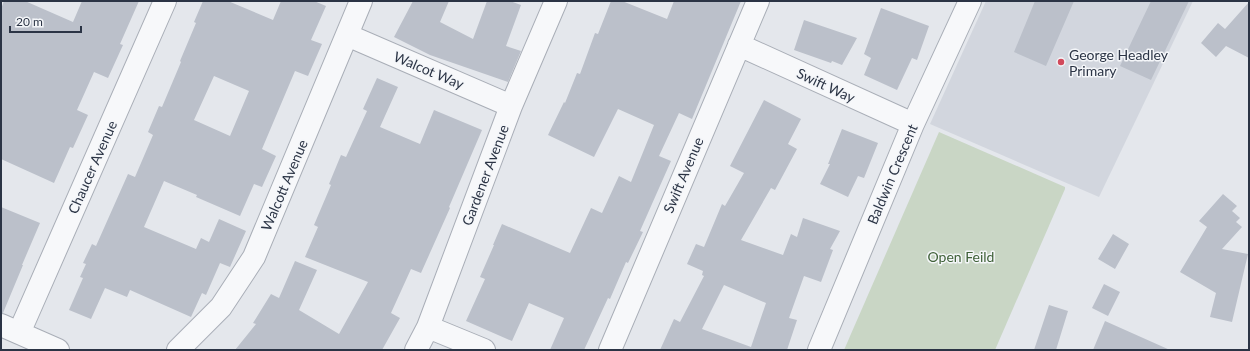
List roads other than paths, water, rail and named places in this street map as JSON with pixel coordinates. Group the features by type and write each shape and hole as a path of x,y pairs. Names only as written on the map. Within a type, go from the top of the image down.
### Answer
{"street":[{"name":"Chaucer Avenue","path":"10,329 165,1"},
{"name":"Walcott Avenue","path":"178,350 221,307 254,257 361,1"},
{"name":"Gardener Avenue","path":"416,350 428,327 511,106 556,1"},
{"name":"Swift Avenue","path":"610,350 738,45 758,1"},
{"name":"Baldwin Crescent","path":"819,350 913,124 970,1"},
{"name":"Walcot Way","path":"346,35 511,106"},
{"name":"Swift Way","path":"738,45 913,124"},
{"path":"428,327 484,350"},
{"path":"10,329 58,350"}],"place":[{"name":"George Headley Primary","path":"1061,62"}],"park label":[{"name":"Open Feild","path":"961,256"}]}
